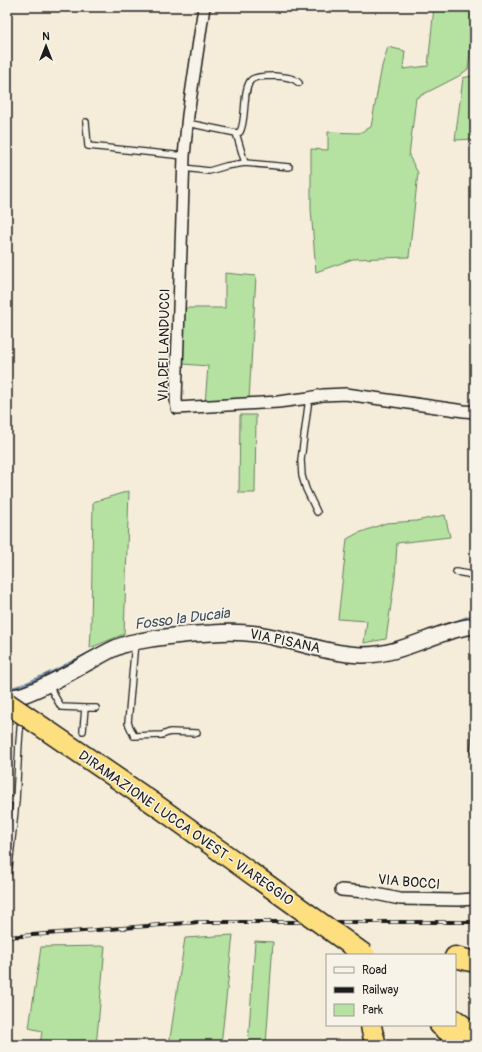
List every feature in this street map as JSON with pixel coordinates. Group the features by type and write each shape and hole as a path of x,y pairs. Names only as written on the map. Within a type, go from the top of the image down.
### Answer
{"highway":[{"name":"DIRAMAZIONE LUCCA OVEST - VIAREGGIO","path":"17,705 343,954"},
{"name":"DIRAMAZIONE LUCCA OVEST - VIAREGGIO","path":"17,705 364,954"},
{"path":"456,957 475,962"},
{"path":"456,1021 475,1035"},
{"path":"371,1026 376,1045"},
{"path":"441,1026 465,1045"}],"main road":[{"name":"VIA PISANA","path":"7,698 17,705 48,684 114,648 135,642 175,636 244,632 275,637 316,648 362,655 395,651 456,630 475,626"}],"street":[{"name":"VIA DEI LANDUCCI","path":"204,7 184,156 177,408 278,402 323,395 346,394 475,412"},
{"name":"VIA BOCCI","path":"341,890 366,892 400,899 475,899"}],"lane":[{"path":"188,123 236,133 240,132 247,89 252,79 272,76 291,78 297,80 299,83"},
{"path":"86,122 88,146 184,156"},
{"path":"236,133 245,163"},
{"path":"184,168 208,171 245,163 290,167"},
{"path":"309,398 301,460 302,476 306,489 317,512"},
{"path":"456,572 468,574 475,578 475,626"},
{"path":"135,642 128,723 134,736 162,735 170,732 197,733"},
{"path":"48,684 61,707 96,708"},
{"path":"7,876 10,867 16,801 19,743 17,705"},
{"path":"83,732 85,708"},
{"path":"475,737 475,750"},
{"path":"7,799 16,801"}],"green space":[{"path":"434,7 475,7 475,14 468,69 459,76 416,98 409,156 418,173 409,257 353,259 316,272 311,209 311,149 328,150 328,132 359,133 371,127 382,66 388,47 405,51 403,69 428,66"},
{"path":"475,75 475,139 455,140 463,78"},
{"path":"225,273 256,276 249,400 205,404 208,366 183,364 184,308 225,308"},
{"path":"240,415 256,415 255,493 239,493"},
{"path":"129,491 124,634 90,648 93,502"},
{"path":"445,515 450,537 397,543 395,577 386,639 364,643 367,621 338,619 347,539 356,534 386,523 416,521"},
{"path":"233,935 221,1045 169,1045 185,938"},
{"path":"255,941 273,942 266,1045 248,1045"},
{"path":"105,946 96,1045 40,1045 42,1031 29,1028 41,947"}],"waterway":[{"path":"447,625 471,616"},
{"name":"Fosso la Ducaia","path":"221,625 246,625 270,629"},
{"name":"Fosso la Ducaia","path":"308,638 321,641"},
{"name":"Fosso la Ducaia","path":"7,690 52,672 112,641"},
{"path":"360,647 371,647"}],"railway":[{"path":"7,937 199,922 475,922"}]}
